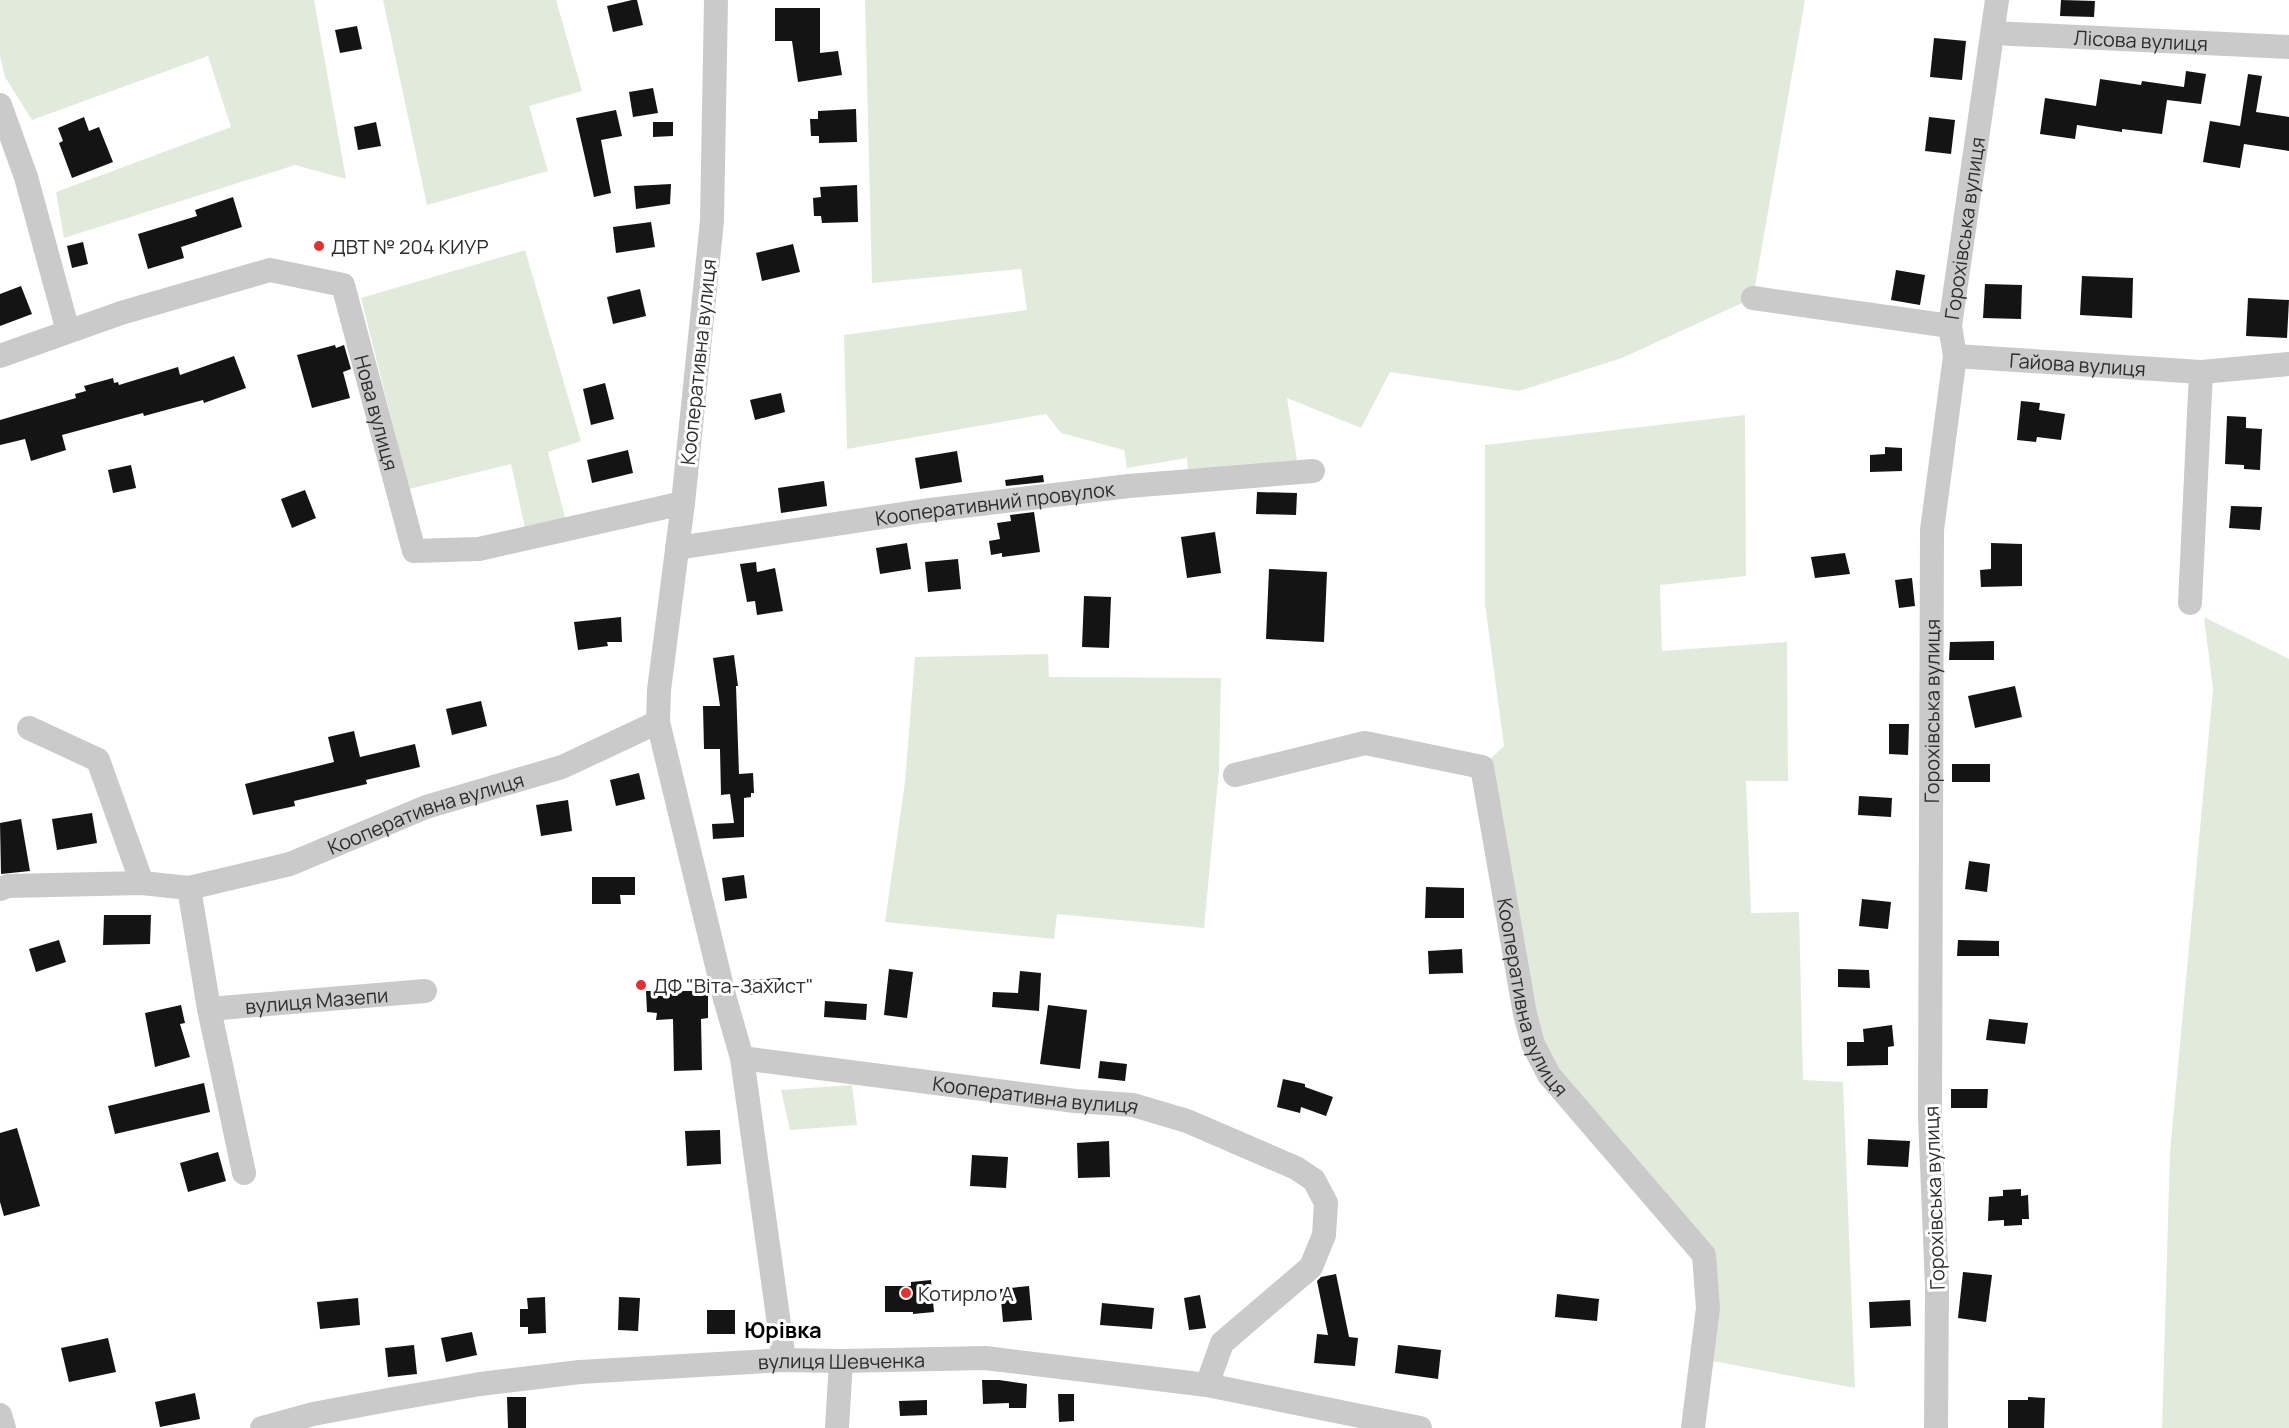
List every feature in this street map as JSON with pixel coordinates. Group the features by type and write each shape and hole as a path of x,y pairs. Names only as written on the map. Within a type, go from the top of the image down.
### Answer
{"street":[{"name":"Кооперативна вулиця","path":"716,0 712,221 683,503 659,690 658,722 725,999 742,1058 784,1360"},
{"name":"Горохівська вулиця","path":"1936,1428 1937,1287 1930,1118 1932,530 1954,356 1950,326 1997,0"},
{"name":"Лісова вулиця","path":"1993,33 2289,47"},
{"path":"0,105 26,177 68,331"},
{"name":"Нова вулиця","path":"0,356 122,313 270,270 343,285 414,551 479,549 683,503"},
{"path":"1753,298 1950,326"},
{"name":"Гайова вулиця","path":"1954,356 2201,372 2289,364"},
{"path":"2190,603 2201,372"},
{"name":"Кооперативний провулок","path":"677,548 922,511 1129,486 1313,471"},
{"name":"Кооперативна вулиця","path":"189,888 290,864 426,807 562,767 658,722"},
{"path":"29,728 98,760 142,883"},
{"name":"Кооперативна вулиця","path":"1235,775 1365,743 1482,767 1525,1014 1533,1044 1550,1075 1704,1255 1708,1308 1693,1428"},
{"path":"0,889 8,886 142,883 189,888 209,1009 244,1173"},
{"name":"вулиця Мазепи","path":"209,1009 425,991"},
{"name":"Кооперативна вулиця","path":"742,1058 1075,1101 1133,1105 1187,1121 1296,1168 1314,1180 1326,1203 1324,1235 1311,1267 1222,1343 1207,1385"},
{"name":"вулиця Шевченка","path":"262,1428 313,1421 480,1384 580,1372 784,1360 985,1358 1207,1385 1420,1428"},
{"path":"837,1428 841,1361"},
{"path":"0,1415 4,1428"}],"green space":[{"path":"0,0 314,0 346,179 295,165 64,238 56,192 231,127 208,56 32,120 5,77 0,56"},
{"path":"383,0 556,0 582,91 529,106 548,171 427,205"},
{"path":"865,0 1805,0 1753,298 1622,358 1519,391 1390,372 1361,428 1287,398 1297,460 1275,468 1188,473 1187,458 1127,468 1124,450 1061,433 1046,414 847,449 844,335 1027,310 1021,269 872,283"},
{"path":"525,250 581,441 548,452 566,521 525,528 511,464 409,489 361,298"},
{"path":"1745,415 1746,576 1660,585 1662,651 1787,642 1788,781 1746,781 1751,913 1799,912 1803,1080 1843,1082 1855,1388 1702,1359 1704,1255 1549,1075 1482,767 1504,746 1485,604 1485,445"},
{"path":"2204,617 2289,659 2289,1428 2162,1428 2170,1152 2213,689"},
{"path":"1048,654 1049,677 1221,678 1219,770 1204,928 1057,914 1054,939 885,922 905,782 915,657"},
{"path":"852,1085 857,1125 790,1130 781,1090"}],"building":[{"path":"637,0 643,25 613,32 607,6"},
{"path":"2061,0 2095,1 2094,17 2060,16"},
{"path":"775,8 820,8 820,53 838,51 842,75 798,82 792,41 775,41"},
{"path":"357,26 362,49 340,53 335,30"},
{"path":"1934,38 1966,41 1962,80 1930,77"},
{"path":"2186,71 2206,74 2201,104 2167,100 2162,134 2122,129 2122,132 2077,125 2075,139 2040,134 2045,98 2096,106 2100,79 2141,85 2142,81 2184,87"},
{"path":"2248,74 2262,76 2256,112 2289,117 2289,151 2244,144 2240,168 2203,162 2210,121 2240,126"},
{"path":"653,88 658,113 633,117 629,92"},
{"path":"856,109 857,142 819,143 819,136 811,136 810,119 818,119 818,111"},
{"path":"616,110 622,136 601,140 611,193 594,197 576,118"},
{"path":"84,117 89,131 99,127 113,162 72,178 59,143 63,141 58,128"},
{"path":"1929,117 1955,120 1951,154 1925,151"},
{"path":"376,122 381,146 358,150 354,127"},
{"path":"653,122 673,122 673,136 653,137"},
{"path":"671,184 670,204 636,209 634,186"},
{"path":"857,185 858,222 822,223 821,216 814,216 813,198 821,197 820,187"},
{"path":"233,197 242,227 181,247 184,258 148,269 138,234 197,216 195,210"},
{"path":"651,222 655,247 616,253 613,227"},
{"path":"83,242 88,264 72,268 67,246"},
{"path":"793,244 800,272 762,281 756,253"},
{"path":"1896,270 1925,275 1920,305 1891,300"},
{"path":"2082,276 2133,278 2132,318 2080,315"},
{"path":"1985,284 2022,285 2021,319 1983,318"},
{"path":"21,286 32,314 0,326 0,294"},
{"path":"640,289 646,316 613,324 607,297"},
{"path":"2248,298 2289,300 2287,338 2246,336"},
{"path":"335,345 336,348 344,345 351,369 343,372 350,398 312,408 297,355"},
{"path":"234,356 246,388 204,403 203,400 144,416 143,413 62,435 66,450 31,461 25,439 0,445 0,420 76,398 75,394 86,391 84,386 113,378 114,383 118,382 119,385 178,367 180,375"},
{"path":"605,383 614,419 591,425 583,389"},
{"path":"781,393 785,412 755,420 750,400"},
{"path":"2021,401 2040,403 2039,410 2065,414 2061,440 2037,437 2036,442 2017,440"},
{"path":"2227,416 2246,417 2246,428 2262,429 2260,470 2244,469 2244,465 2225,464"},
{"path":"1885,447 1902,448 1902,471 1870,472 1870,455 1885,454"},
{"path":"628,450 633,473 592,483 587,460"},
{"path":"957,451 962,482 920,489 915,458"},
{"path":"131,465 136,488 113,493 108,470"},
{"path":"1043,475 1044,482 1006,486 1005,480"},
{"path":"824,481 827,506 781,513 778,488"},
{"path":"305,490 316,518 292,528 281,499"},
{"path":"1257,492 1297,493 1296,515 1256,514"},
{"path":"2231,506 2262,507 2260,530 2229,528"},
{"path":"1034,512 1040,552 1002,557 1002,553 991,555 989,541 1000,539 997,523 1011,521 1010,515"},
{"path":"1215,532 1221,573 1187,578 1181,537"},
{"path":"907,543 911,569 880,574 876,548"},
{"path":"1991,543 2022,544 2022,586 1981,587 1980,570 1991,569"},
{"path":"1845,553 1850,574 1815,578 1811,557"},
{"path":"958,559 961,589 928,592 925,562"},
{"path":"756,562 757,572 775,568 783,611 757,615 755,601 747,602 740,564"},
{"path":"1269,569 1327,572 1324,642 1266,639"},
{"path":"1912,578 1915,606 1899,608 1895,580"},
{"path":"1084,596 1111,597 1109,648 1082,647"},
{"path":"621,617 622,642 607,642 608,646 578,650 574,622"},
{"path":"1994,641 1994,660 1949,660 1950,642"},
{"path":"734,655 738,686 736,686 739,774 753,773 754,793 751,793 751,797 744,798 744,837 713,839 712,824 734,823 730,794 721,795 720,749 704,749 703,706 720,706 713,658"},
{"path":"2015,686 2022,717 1975,728 1968,696"},
{"path":"481,701 487,726 452,735 446,709"},
{"path":"1889,724 1909,724 1908,755 1889,754"},
{"path":"354,731 360,757 415,744 420,767 366,780 367,784 294,801 295,806 253,815 245,784 334,762 328,737"},
{"path":"1952,764 1990,764 1990,782 1952,782"},
{"path":"639,773 645,799 616,806 610,780"},
{"path":"1859,796 1892,798 1891,817 1858,815"},
{"path":"568,800 572,831 541,836 536,805"},
{"path":"92,813 97,843 57,850 52,819"},
{"path":"21,819 30,871 1,874 0,823"},
{"path":"1969,861 1990,864 1987,892 1965,889"},
{"path":"744,875 747,898 725,901 722,878"},
{"path":"592,877 635,877 635,895 620,895 621,904 592,904"},
{"path":"1426,887 1464,888 1464,918 1425,918"},
{"path":"1862,899 1891,902 1888,929 1859,926"},
{"path":"104,915 151,915 150,944 103,945"},
{"path":"59,940 66,962 36,972 29,949"},
{"path":"1958,940 1999,941 1999,956 1957,956"},
{"path":"1462,949 1463,973 1429,974 1428,951"},
{"path":"889,969 913,972 907,1018 884,1015"},
{"path":"1838,969 1869,970 1870,988 1838,987"},
{"path":"1020,971 1041,973 1039,1011 992,1007 993,992 1018,993"},
{"path":"781,978 782,993 749,995 748,980"},
{"path":"646,991 708,991 708,1018 701,1019 702,1070 674,1071 673,1019 656,1020 657,1013 647,1012"},
{"path":"825,1001 867,1004 866,1020 824,1017"},
{"path":"181,1005 185,1023 180,1024 190,1057 155,1067 145,1013"},
{"path":"1048,1005 1087,1010 1080,1069 1040,1064"},
{"path":"1989,1019 2028,1023 2025,1044 1986,1040"},
{"path":"1892,1025 1894,1046 1888,1047 1888,1065 1847,1066 1847,1042 1864,1042 1863,1029"},
{"path":"1100,1061 1127,1064 1125,1081 1098,1078"},
{"path":"1283,1079 1305,1084 1305,1087 1333,1097 1326,1116 1301,1107 1300,1113 1277,1107"},
{"path":"204,1083 210,1112 115,1134 108,1106"},
{"path":"1951,1089 1988,1089 1987,1108 1951,1108"},
{"path":"17,1128 40,1206 4,1216 0,1202 0,1133"},
{"path":"720,1130 721,1164 687,1166 685,1131"},
{"path":"1868,1139 1910,1141 1908,1167 1867,1165"},
{"path":"1109,1141 1110,1177 1078,1178 1077,1143"},
{"path":"218,1152 226,1181 188,1192 180,1163"},
{"path":"972,1155 1008,1157 1006,1188 970,1186"},
{"path":"2021,1189 2021,1196 2028,1195 2029,1219 2022,1219 2022,1225 2004,1226 2004,1220 1988,1221 1989,1197 2003,1196 2003,1190"},
{"path":"1963,1272 1992,1275 1986,1322 1958,1318"},
{"path":"1336,1274 1349,1337 1358,1338 1355,1366 1314,1363 1317,1334 1328,1335 1317,1281 1321,1277"},
{"path":"931,1280 934,1312 913,1314 913,1312 885,1312 885,1286 911,1286 911,1282"},
{"path":"1029,1286 1032,1320 1003,1322 1000,1289"},
{"path":"1557,1294 1599,1299 1597,1321 1555,1317"},
{"path":"1200,1295 1206,1328 1189,1330 1184,1298"},
{"path":"545,1297 546,1333 528,1334 528,1327 520,1327 520,1309 528,1309 527,1298"},
{"path":"619,1297 640,1298 638,1331 618,1330"},
{"path":"358,1298 360,1325 320,1329 317,1302"},
{"path":"1910,1300 1911,1326 1870,1328 1869,1302"},
{"path":"1102,1303 1154,1308 1152,1329 1100,1325"},
{"path":"707,1310 735,1310 735,1334 707,1334"},
{"path":"472,1332 477,1355 446,1362 441,1338"},
{"path":"108,1338 116,1372 69,1382 61,1348"},
{"path":"414,1345 417,1374 388,1377 385,1348"},
{"path":"1398,1345 1441,1350 1438,1379 1395,1373"},
{"path":"982,1380 1027,1384 1026,1408 1009,1408 1009,1403 983,1404"},
{"path":"195,1393 200,1419 160,1427 155,1402"},
{"path":"1058,1394 1074,1394 1074,1421 1059,1422"},
{"path":"507,1397 526,1397 526,1428 508,1428"},
{"path":"2028,1397 2045,1398 2044,1428 2008,1428 2008,1400 2028,1400"},
{"path":"927,1400 927,1415 900,1416 899,1401"}],"place":[{"name":"ДВТ № 204 КИУР","path":"319,246"},
{"name":"ДФ \"Віта-Захист\"","path":"641,985"},
{"name":"Котирло А","path":"906,1293"}],"district":[{"name":"Юрівка","path":"783,1330"}]}
